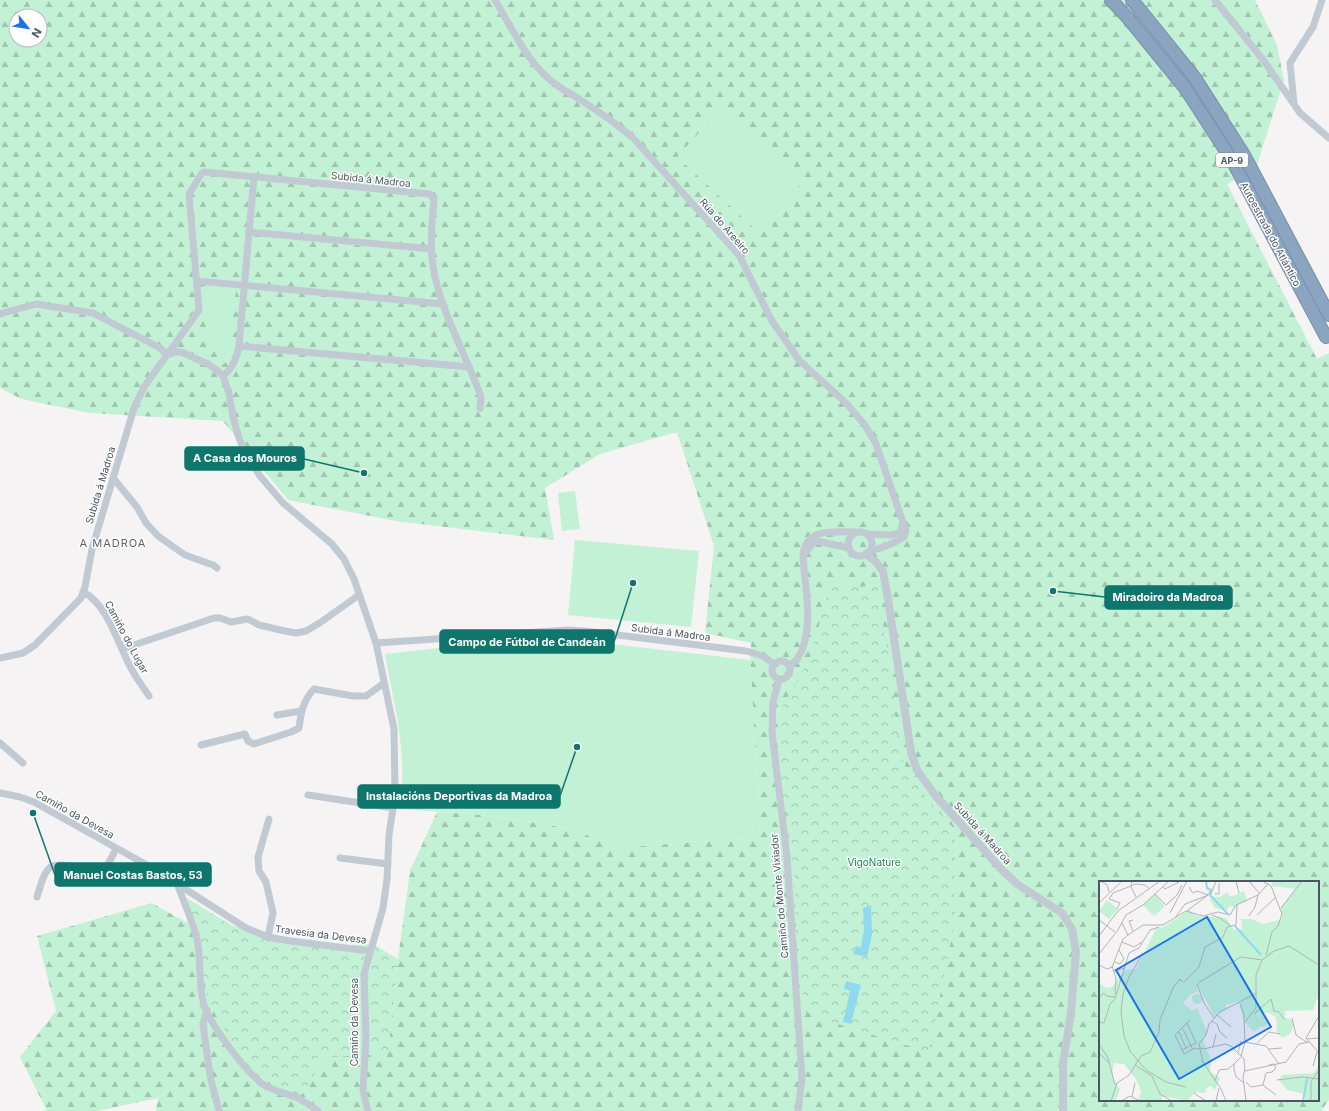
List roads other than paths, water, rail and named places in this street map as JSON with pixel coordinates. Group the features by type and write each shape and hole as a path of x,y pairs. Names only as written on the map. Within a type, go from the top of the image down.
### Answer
{"highway":[{"name":"Autoestrada do Atlántico","path":"1111,0 1128,18 1185,88 1233,162 1326,337"},
{"name":"Autoestrada do Atlántico","path":"1132,0 1195,78 1244,155 1329,315"}],"street":[{"name":"Rúa do Areeiro","path":"495,0 538,69 549,79 623,129 635,140 740,255 772,321 800,360 847,404 865,425 876,444 904,521"},
{"path":"1215,0 1264,60 1294,106 1307,120 1329,138"},
{"path":"1294,106 1290,63 1312,27 1322,0"},
{"name":"Subida á Madroa","path":"0,658 23,652 35,645 81,598 92,549 134,408 144,387 199,310 189,194 202,173 205,172 429,194 432,196 434,200 432,249 436,280 443,304 468,368 481,396 480,408"},
{"path":"223,376 234,365 239,346 254,177"},
{"path":"249,232 432,249"},
{"path":"197,281 443,304"},
{"path":"0,314 36,304 94,312 160,348 167,355 174,352 180,352 218,370 223,376 229,393 233,418 239,438 250,461 260,476 283,503 332,544 344,559 359,595 376,643"},
{"path":"239,346 468,368"},
{"path":"113,478 137,507 146,523 158,536 185,555 213,565 217,568"},
{"path":"774,664 772,666 773,676 779,680 786,678 790,673 789,666 797,659 807,635 808,619 803,557 803,549 806,543 815,536 824,532 860,531 868,534 890,535 900,533 904,521"},
{"path":"803,557 812,544 817,541 849,548 854,554 862,556 904,537 906,531 904,521"},
{"path":"849,548 849,540 856,532"},
{"path":"868,534 872,541 872,548 868,553"},
{"name":"Subida á Madroa","path":"868,553 883,570 911,752 917,770 935,795 1001,869 1017,884 1062,913 1072,929 1076,952 1071,1012 1063,1064 1063,1111"},
{"name":"Camiño do Lugar","path":"83,592 90,596 103,610 132,670 149,696"},
{"path":"122,649 214,618 220,618 231,622 248,619 259,625 285,632 296,633 306,631 359,595"},
{"name":"Subida á Madroa","path":"376,643 568,630 746,651 763,656 774,664 780,661 787,663 789,666"},
{"name":"Camiño da Devesa","path":"368,1111 363,1091 366,1040 364,974 383,908 388,864 389,835 395,795 394,729 376,643"},
{"name":"Camiño do Monte Vixiador","path":"779,680 773,702 772,732 787,857 802,1079 798,1111"},
{"path":"201,745 245,734 248,741 254,744 291,732 299,728 301,711 314,689 353,696 366,696 384,683"},
{"path":"277,715 301,711"},
{"path":"0,743 23,763"},
{"name":"Camiño da Devesa","path":"0,793 20,797 34,802 154,869 178,886"},
{"path":"308,795 393,808"},
{"name":"Travesia da Devesa","path":"268,937 273,913 266,882 259,871 258,857 269,819"},
{"name":"Camiño da Devesa","path":"37,897 42,878 54,864 61,864 95,872 101,871 108,864 116,849"},
{"path":"340,858 388,864"},
{"path":"178,886 196,934 204,1003 212,1021 230,1049 263,1084 276,1091 298,1098 311,1105 318,1111"},
{"name":"Travesia da Devesa","path":"178,886 246,928 268,937 370,951"},
{"path":"207,1010 203,1024 210,1076 219,1111"}],"water":[{"path":"871,905 872,935 867,957 853,954 856,946 861,947 864,930 863,908"},
{"path":"846,981 861,985 851,1024 843,1022 850,991 844,989"}],"place":[{"name":"A Casa dos Mouros","path":"364,473"},
{"name":"Campo de Fútbol de Candeán","path":"633,583"},
{"name":"Miradoiro da Madroa","path":"1053,591"},
{"name":"Instalacións Deportivas da Madroa","path":"577,747"},
{"name":"Manuel Costas Bastos, 53","path":"33,813"}],"district":[{"name":"A MADROA","path":"113,543"}],"park label":[{"name":"VigoNature","path":"874,862"}]}
